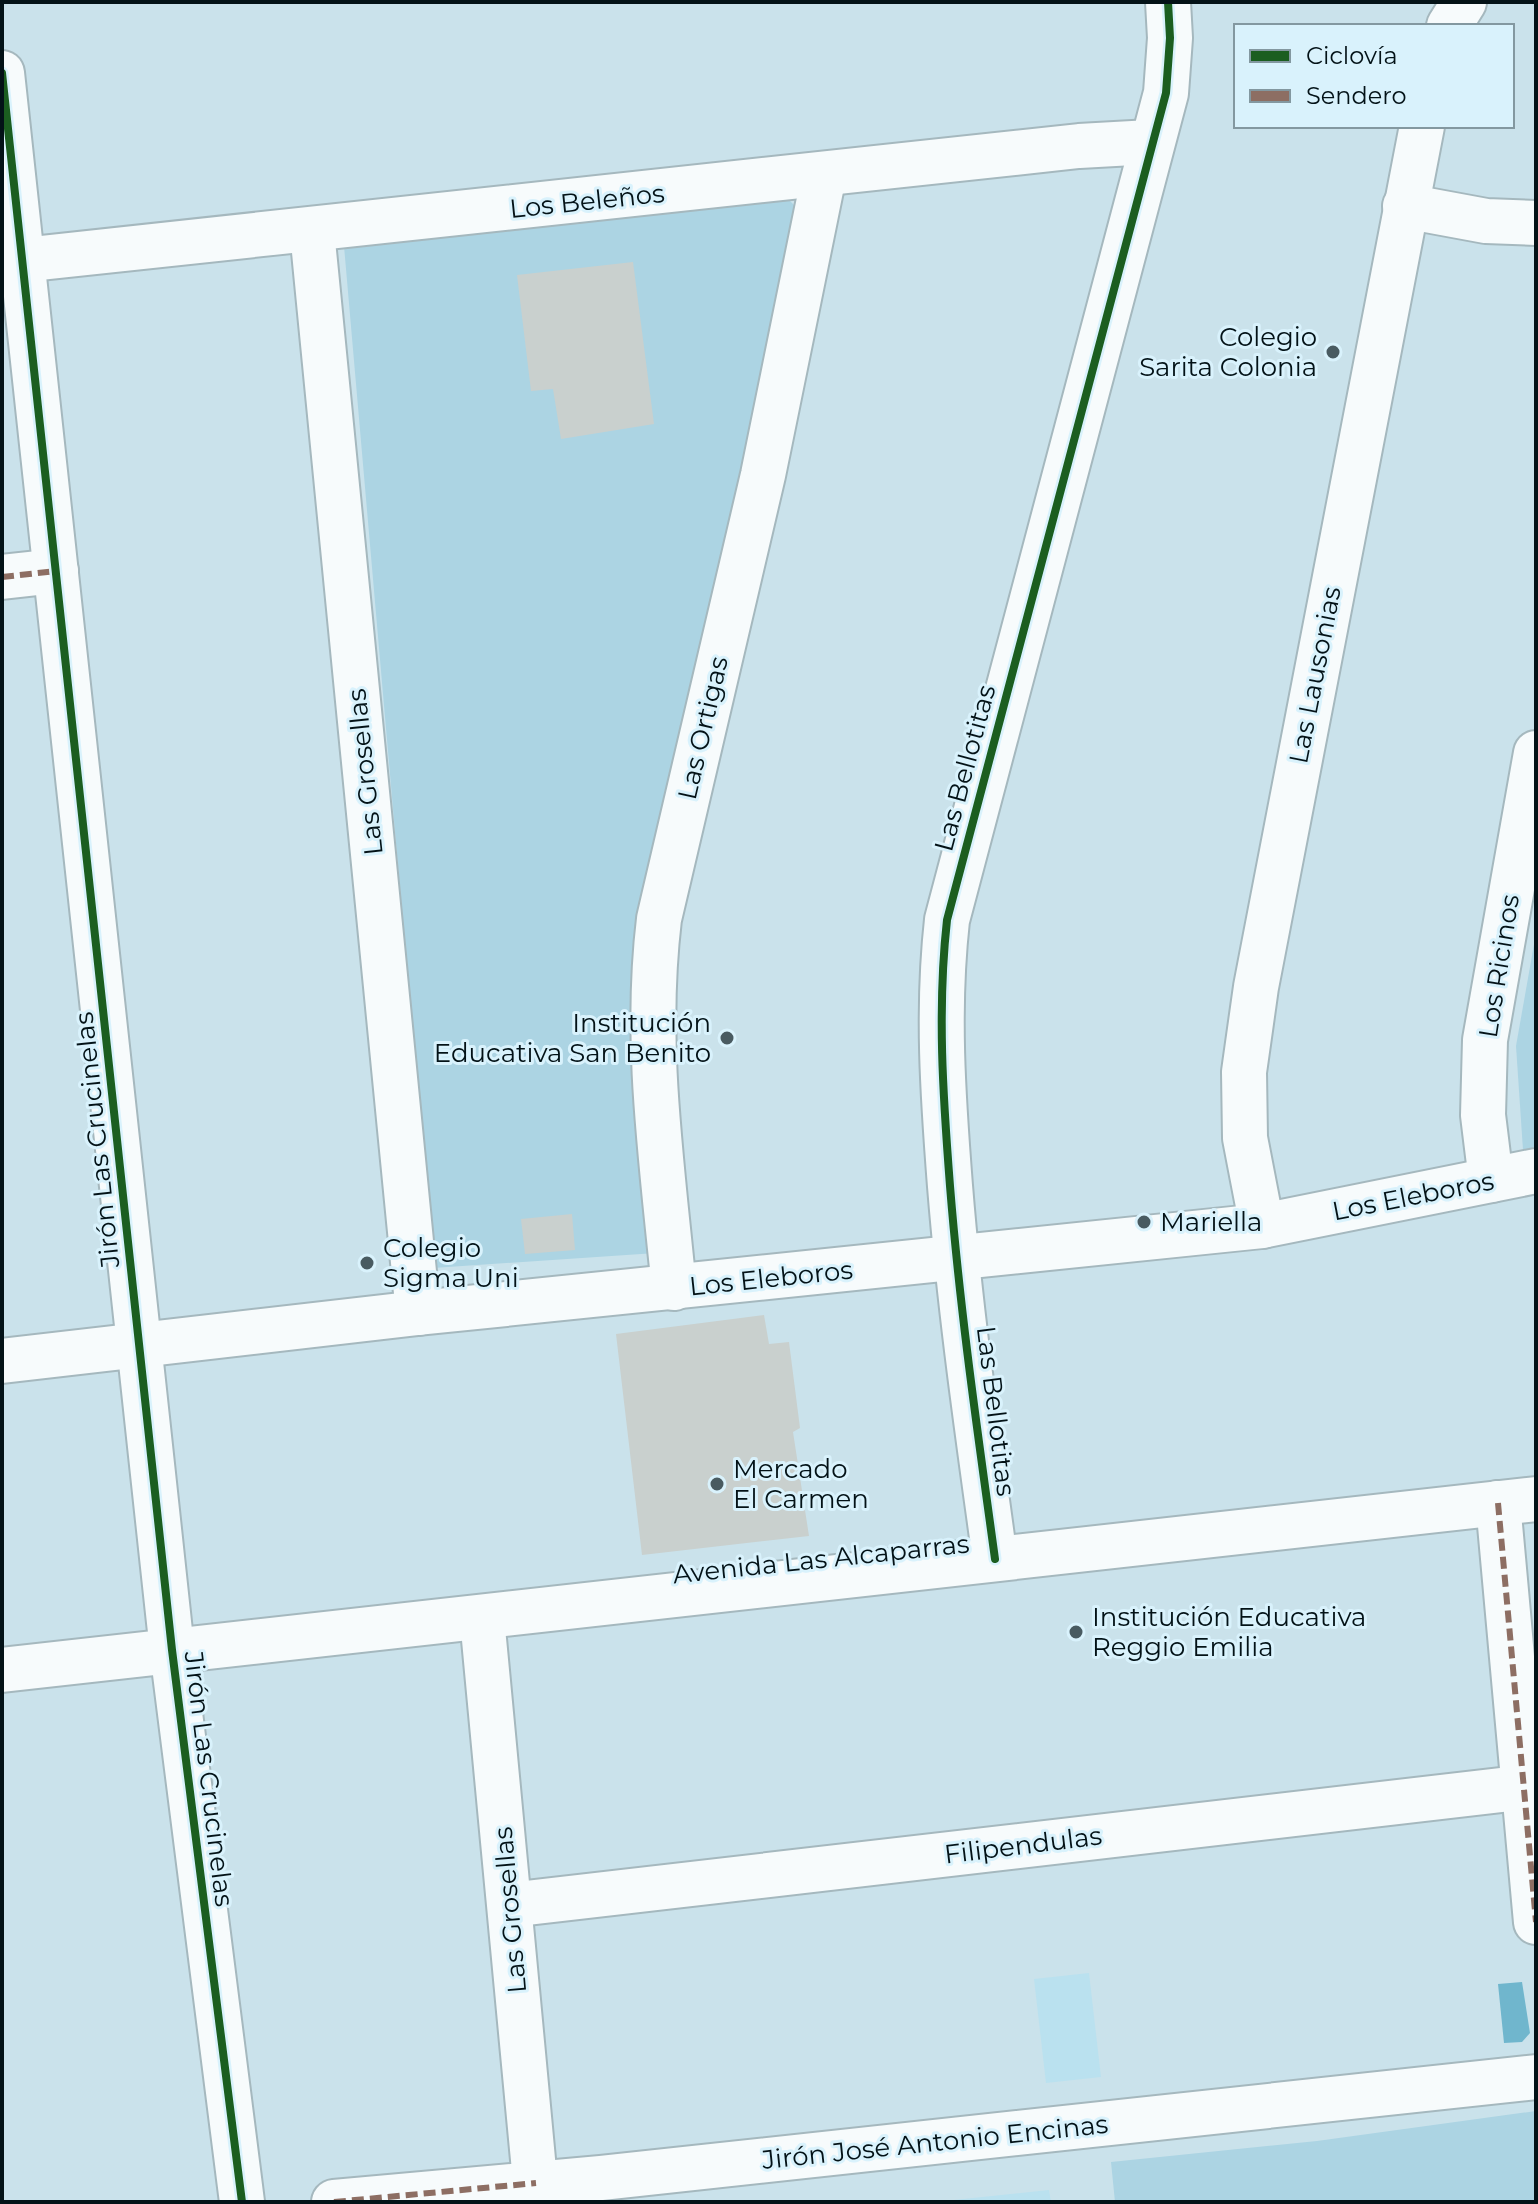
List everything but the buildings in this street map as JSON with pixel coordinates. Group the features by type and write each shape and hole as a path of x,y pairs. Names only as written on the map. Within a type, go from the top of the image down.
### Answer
{"street":[{"name":"Las Bellotitas","path":"995,1559 956,1258 940,1064 940,987 947,920 1166,93 1168,2"},
{"path":"1450,24 1464,2"},
{"name":"Jirón Las Crucinelas","path":"2,73 172,1650 242,2202"},
{"name":"Las Lausonias","path":"1262,1226 1245,1138 1244,1072 1250,1030 1422,128"},
{"name":"Los Beleños","path":"22,260 1079,146 1151,142"},
{"name":"Las Ortigas","path":"674,1288 653,1060 651,985 659,919 763,475 824,175"},
{"path":"1405,206 1486,221 1536,223"},
{"name":"Las Grosellas","path":"312,231 418,1313"},
{"path":"2,577 56,571"},
{"name":"Los Ricinos","path":"1491,1180 1483,1115 1485,1040 1536,753"},
{"name":"Los Eleboros","path":"2,1361 418,1313 1262,1226 1536,1171"},
{"path":"1517,1501 1536,1922"},
{"name":"Avenida Las Alcaparras","path":"2,1670 1517,1501"},
{"name":"Las Grosellas","path":"482,1618 536,2192"},
{"name":"Filipendulas","path":"510,1905 1529,1787"},
{"name":"Jirón José Antonio Encinas","path":"334,2202 536,2192 1536,2077"}],"shaded area":[{"path":"786,197 806,217 653,895 656,1253 433,1268 344,246"},
{"path":"1536,933 1536,1147 1523,1150 1516,1046"},
{"path":"1089,1973 1101,2077 1046,2083 1034,1979"},
{"path":"1522,1982 1530,2033 1522,2042 1504,2043 1498,1984"},
{"path":"1536,2111 1536,2202 1115,2202 1111,2162 1317,2141"},
{"path":"1049,2190 1051,2202 935,2202"}],"marked path":[{"path":"2,577 56,571"},
{"path":"1498,1503 1536,1922"},
{"path":"334,2202 536,2183"}],"cycle path":[{"path":"995,1559 964,1326 947,1152 942,1020 947,920 1166,93 1170,38 1168,2"},
{"path":"2,73 172,1650 242,2202"}],"place":[{"name":"Colegio Sarita Colonia","path":"1333,352"},
{"name":"Institución Educativa San Benito","path":"727,1038"},
{"name":"Mariella","path":"1144,1222"},
{"name":"Colegio Sigma Uni","path":"367,1263"},
{"name":"Mercado El Carmen","path":"717,1484"},
{"name":"Institución Educativa Reggio Emilia","path":"1076,1632"}]}
